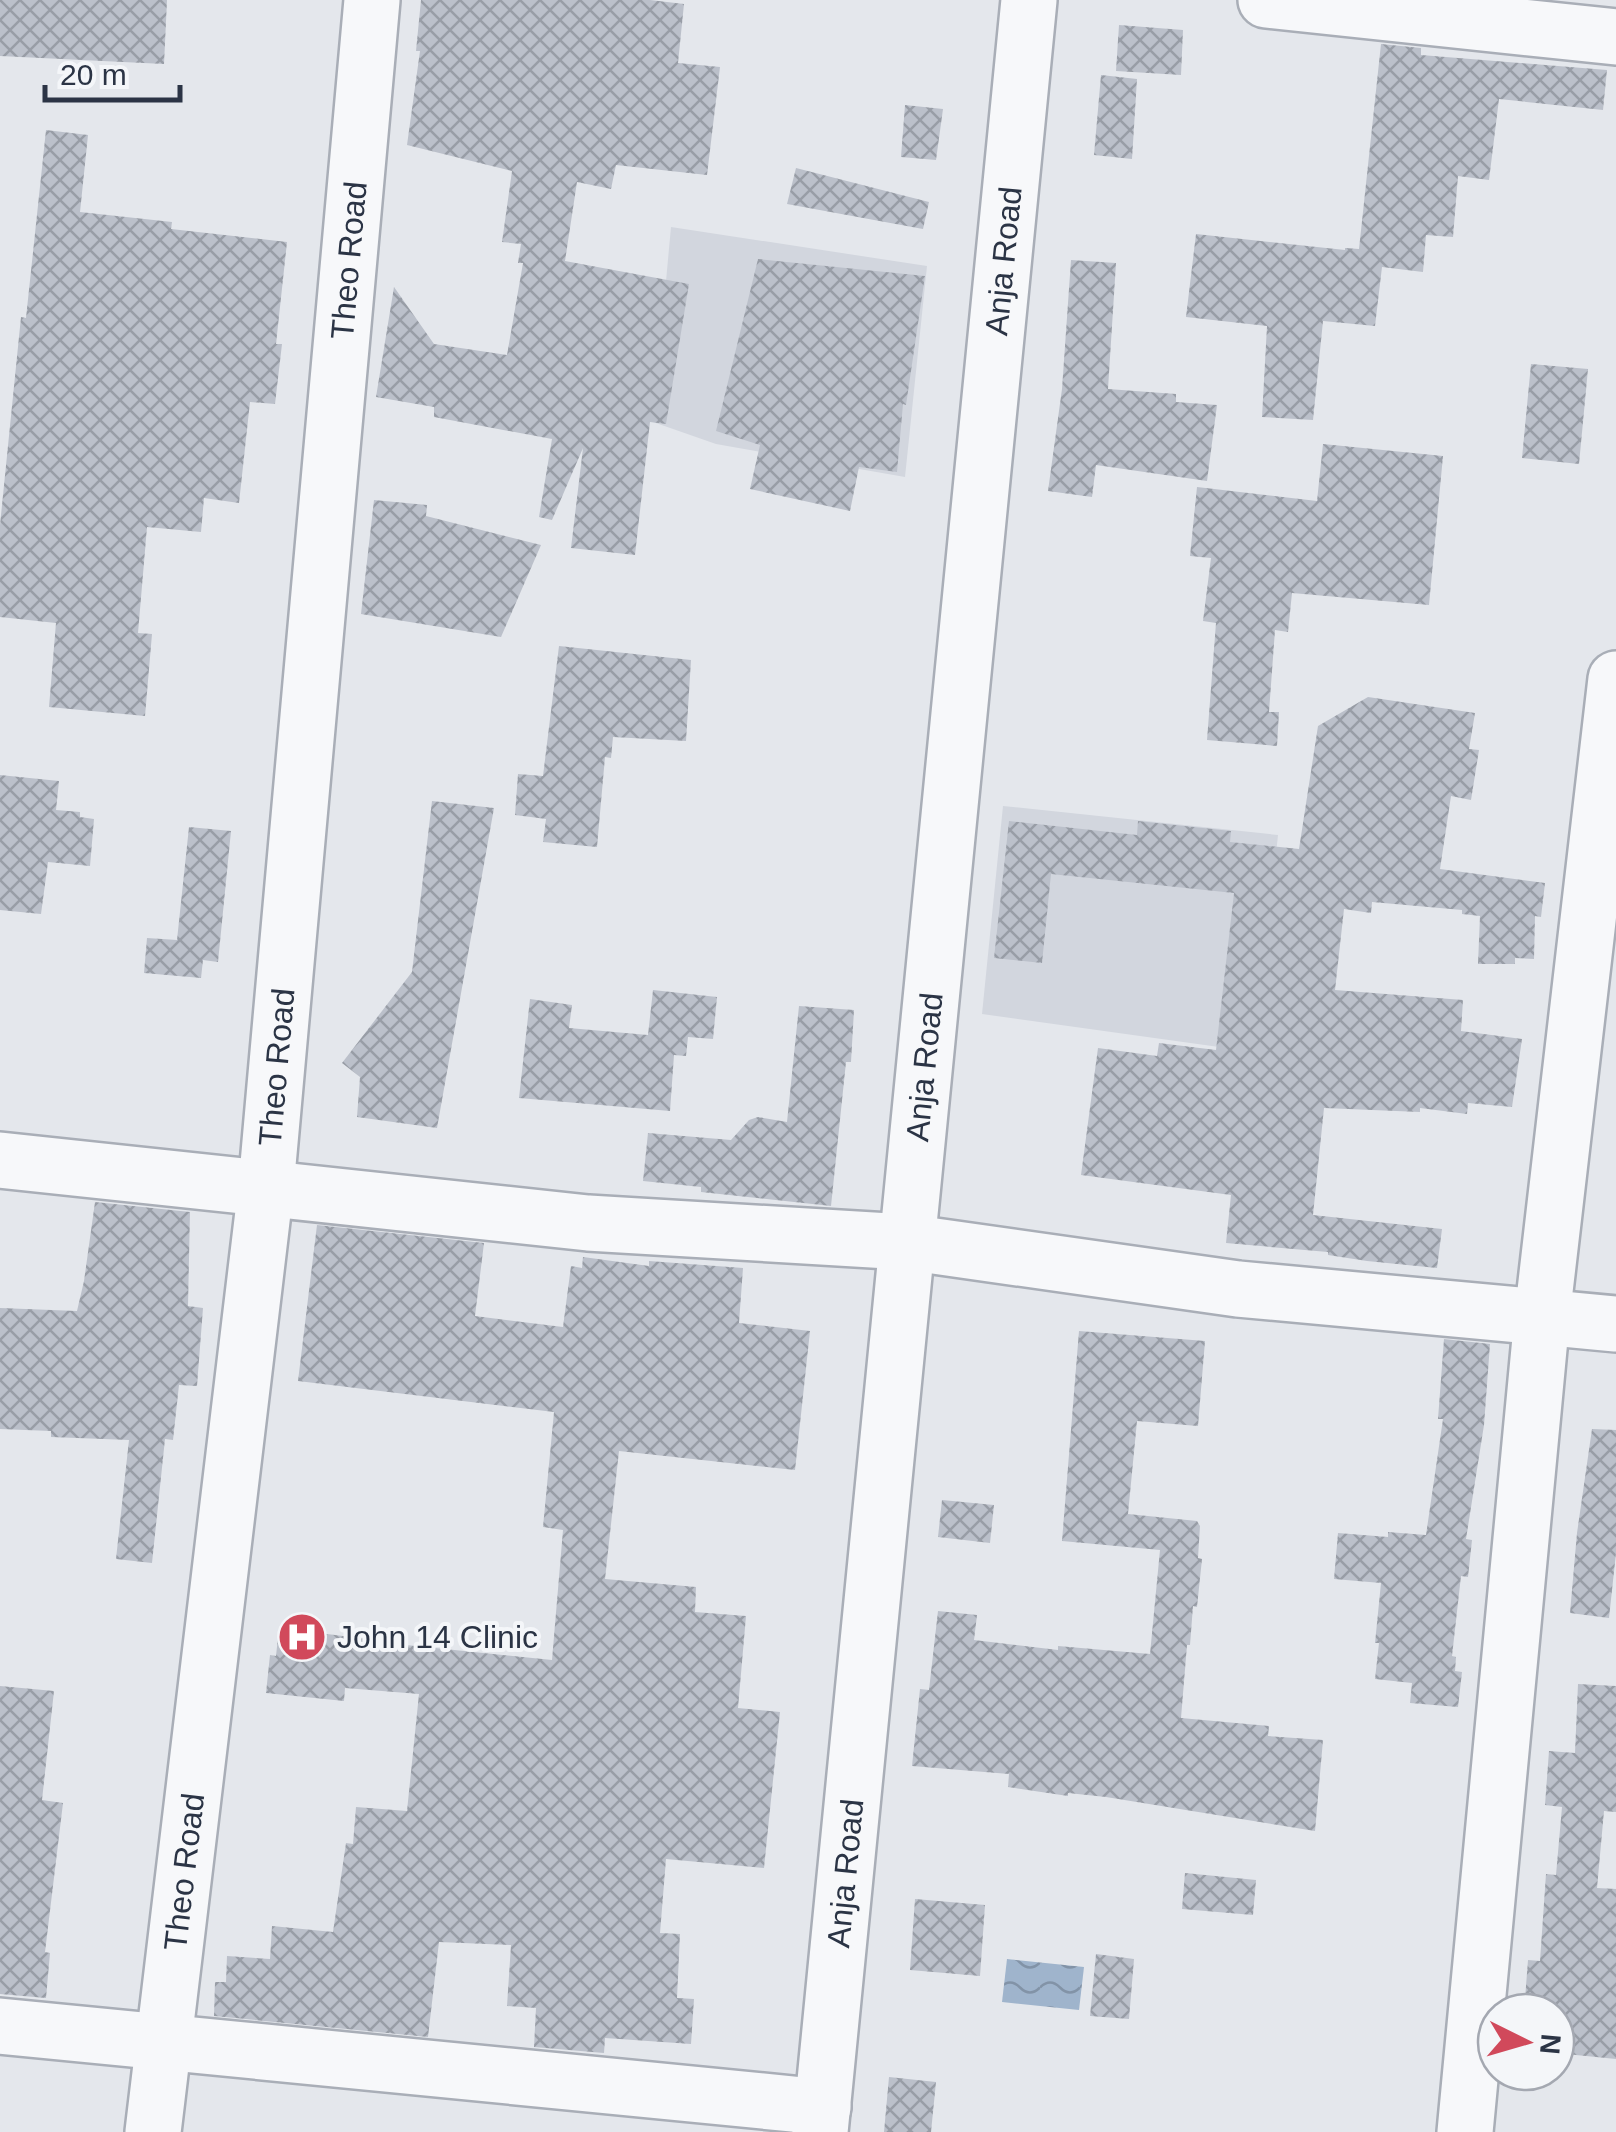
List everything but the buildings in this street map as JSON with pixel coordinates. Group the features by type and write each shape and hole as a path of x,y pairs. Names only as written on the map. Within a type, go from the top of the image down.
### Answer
{"street":[{"name":"Theo Road","path":"154,2132 266,1187 372,0"},
{"name":"Anja Road","path":"821,2119 1029,0"},
{"path":"1266,0 1616,37"},
{"path":"1465,2132 1542,1317 1616,679"},
{"path":"0,1160 588,1224 906,1242 1238,1288 1616,1324"},
{"path":"0,2026 164,2040 821,2119"}],"shaded area":[{"path":"671,227 927,266 905,477 716,444 653,422"},
{"path":"1003,806 1278,835 1255,1052 982,1014"}],"water":[{"path":"1007,1959 1084,1967 1079,2010 1002,2002"}],"place":[{"name":"John 14 Clinic","path":"302,1637"}]}
